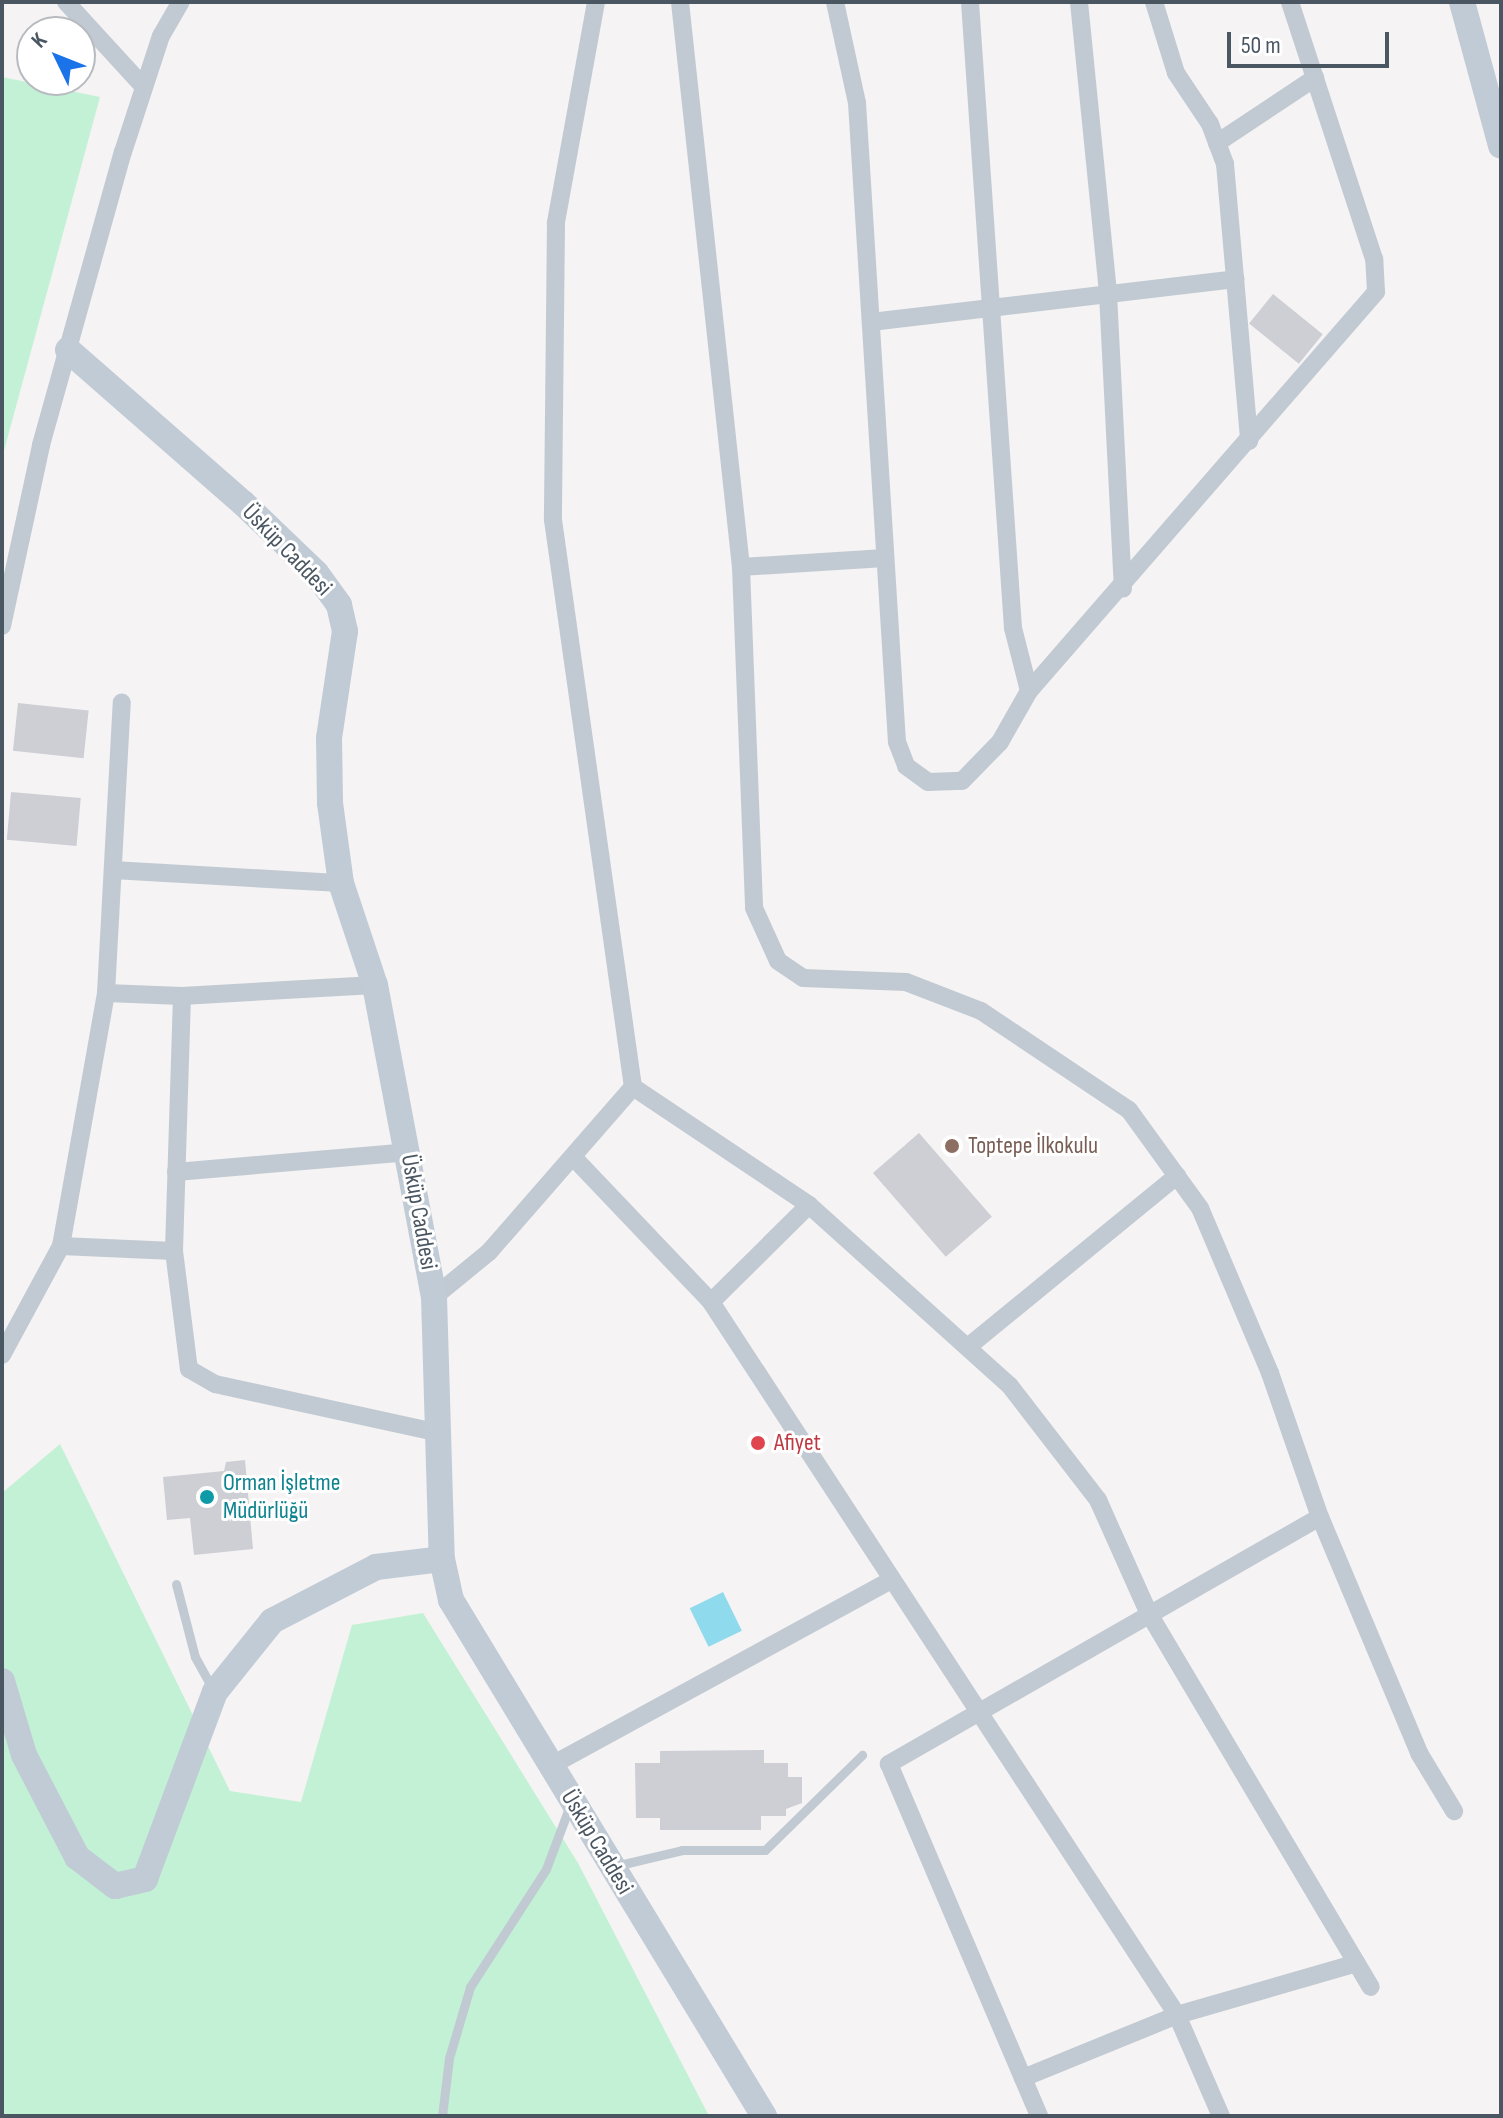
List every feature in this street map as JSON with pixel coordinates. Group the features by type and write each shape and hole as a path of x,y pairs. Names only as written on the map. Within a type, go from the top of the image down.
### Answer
{"street":[{"path":"66,2 144,87"},
{"path":"2,626 68,350 144,87 161,36 181,2"},
{"path":"434,1297 489,1252 575,1159 633,1087 553,520 556,223 596,2"},
{"path":"680,2 741,567 754,908 778,961 803,978 906,982 981,1011 1129,1110 1200,1208 1270,1373 1320,1517 1419,1753 1454,1811"},
{"path":"835,2 857,103 897,742 906,766 928,782 962,781 1000,742 1029,691 1123,589 1376,292 1374,259 1290,2"},
{"path":"970,2 987,309 1013,628 1029,691"},
{"path":"1079,2 1108,294 1123,589"},
{"path":"1154,2 1176,73 1217,143 1225,164 1249,441"},
{"path":"1462,2 1501,146"},
{"path":"1217,143 1315,78"},
{"path":"871,322 1235,279"},
{"name":"Üsküp Caddesi","path":"68,350 243,503 316,573 339,605 345,631 329,738 330,790 341,883 375,985 410,1152 434,1297 442,1559 451,1600 764,2116"},
{"path":"741,567 885,558"},
{"path":"2,1355 61,1246 106,993 122,702"},
{"path":"113,870 341,883"},
{"path":"106,993 182,996 375,985"},
{"path":"182,996 174,1251 189,1369 215,1384 440,1433"},
{"path":"633,1087 809,1205 1010,1386 1098,1500 1148,1612 1371,1987"},
{"path":"176,1172 410,1152"},
{"path":"575,1159 711,1302 888,1582 1177,2015 1221,2116"},
{"path":"969,1346 1177,1176"},
{"path":"711,1302 809,1205"},
{"path":"61,1246 174,1251"},
{"path":"1039,2116 889,1764 973,1711 1320,1517"},
{"path":"2,1681 24,1755 77,1857 115,1886 145,1879 215,1692 272,1621 376,1567 442,1559"},
{"path":"552,1765 888,1582"},
{"path":"1023,2078 1177,2015 1357,1963"}],"lane":[{"path":"176,1584 195,1657 215,1692"},
{"path":"611,1867 682,1850 765,1850 862,1755"},
{"path":"442,2116 449,2058 470,1987 546,1869 571,1802"}],"green space":[{"path":"2,77 16,80 16,96 100,97 2,458"},
{"path":"60,1444 230,1791 301,1802 352,1625 423,1613 578,1863 709,2116 2,2116 2,1493"}],"water":[{"path":"723,1592 742,1631 709,1647 690,1608"}],"building":[{"path":"1273,294 1323,334 1299,364 1249,324"},
{"path":"18,703 89,710 84,758 13,751"},
{"path":"11,792 81,798 77,846 7,840"},
{"path":"919,1133 992,1217 946,1257 873,1173"},
{"name":"Orman İşletme Müdürlüğü","path":"245,1460 253,1549 194,1555 190,1518 167,1520 163,1477 224,1471 226,1462"},
{"path":"764,1750 764,1763 788,1763 788,1777 802,1777 802,1803 786,1809 786,1816 761,1816 761,1830 660,1830 660,1818 636,1818 635,1763 660,1763 660,1751"}],"place":[{"name":"Toptepe İlkokulu","path":"952,1146"},
{"name":"Afiyet","path":"758,1443"},
{"name":"Orman İşletme Müdürlüğü","path":"207,1497"}]}
